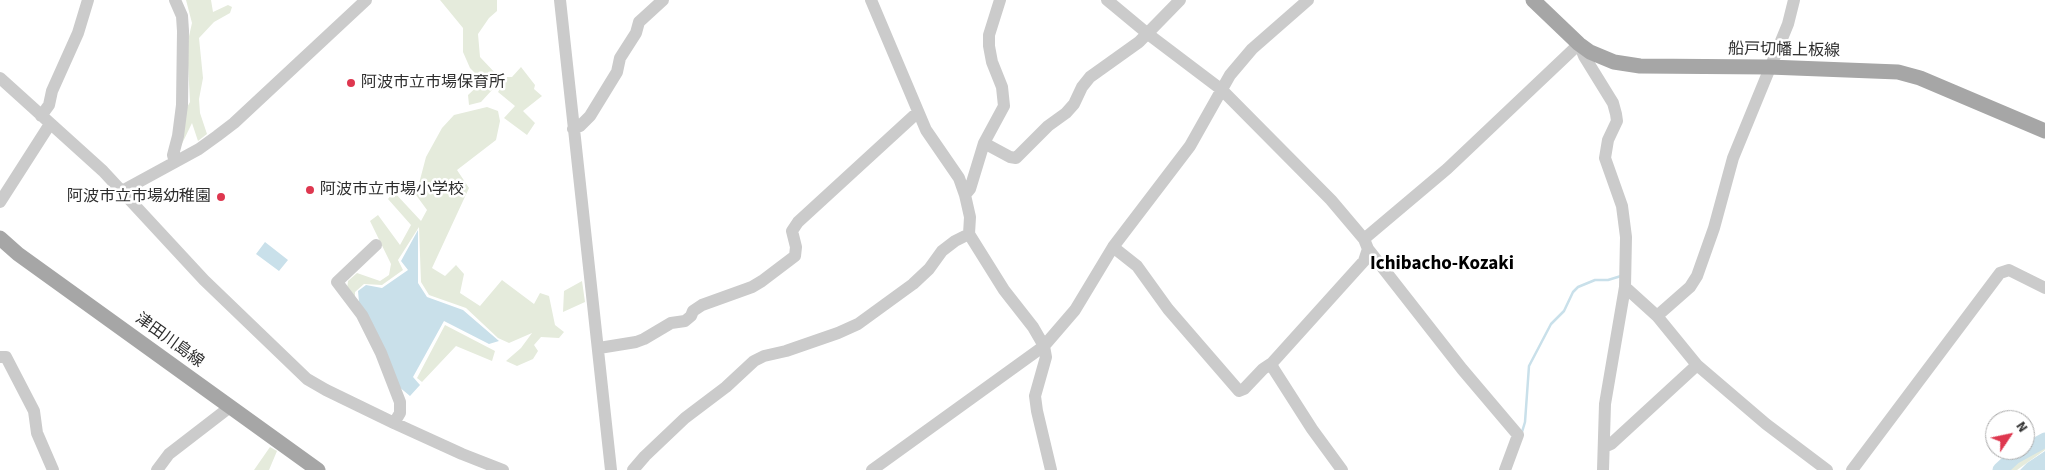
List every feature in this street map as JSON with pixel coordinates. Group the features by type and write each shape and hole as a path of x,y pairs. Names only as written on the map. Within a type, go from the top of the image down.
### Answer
{"main road":[{"name":"船戸切幡上板線","path":"1533,0 1579,44 1590,52 1614,62 1640,66 1769,67 1898,72 1920,78 2045,130"},
{"name":"津田川島線","path":"1,242 318,470"}],"street":[{"path":"0,202 45,120 52,91 78,33 88,0"},
{"path":"175,162 173,155 178,136 182,105 183,31 182,16 176,0"},
{"path":"122,191 199,149 234,123 366,0"},
{"path":"560,0 611,470"},
{"path":"573,129 580,126 590,116 617,72 620,58 636,33 639,22 663,0"},
{"path":"871,0 926,130 959,178 966,195 970,217 969,234 1004,290 1033,327 1044,346 1046,357 1036,396 1037,411 1051,470"},
{"path":"966,195 970,189 984,144 1004,106 1002,87 992,62 989,46 989,35 998,14 1000,0"},
{"path":"1107,0 1148,34 1222,90 1331,200 1462,369 1518,435 1505,470"},
{"path":"984,144 1016,158 1048,126 1066,113 1074,104 1082,87 1090,77 1148,34 1180,0"},
{"path":"872,470 1044,346 1075,310 1113,247 1190,146 1230,75 1252,49 1308,0"},
{"path":"1657,316 1690,287 1697,276 1714,228 1733,158 1788,24 1794,0"},
{"path":"1113,247 1137,266 1168,309 1238,391 1244,389 1272,363 1364,261 1366,244 1579,44 1612,103 1616,114 1617,121 1608,140 1605,158 1623,212 1626,237 1625,287 1605,404 1603,470"},
{"path":"0,78 104,171 204,280 307,379 394,423 502,470"},
{"path":"599,348 644,338 671,323 685,321 691,316 693,311 702,305 752,287 762,281 795,256 796,247 792,231 798,222 918,112"},
{"path":"633,470 685,418 754,361 838,333 858,324 913,284 929,269 942,251 955,240 969,234"},
{"path":"376,245 337,282 362,315 381,353 400,402 400,413 394,423"},
{"path":"1852,470 2000,273 2009,270 2045,288"},
{"path":"1625,287 1657,316 1697,365 1766,424 1827,470"},
{"path":"0,357 6,358 34,412 37,433 53,470"},
{"path":"1272,363 1273,368 1307,422 1342,470"},
{"path":"1604,447 1611,444 1697,365"},
{"path":"157,470 169,454 230,407"}],"green space":[{"path":"186,0 211,0 213,12 228,5 232,7 230,13 214,22 199,38 203,78 199,99 200,113 207,134 198,141 192,123 178,152 184,113 190,102 187,45 192,23"},
{"path":"440,0 497,0 497,11 489,18 478,34 480,57 498,76 492,90 481,102 469,105 468,95 483,81 470,68 463,52 463,28"},
{"path":"521,67 535,85 534,89 542,96 523,111 535,123 527,135 504,118 515,106 498,92 507,77 512,77"},
{"path":"487,107 498,111 500,121 496,140 457,170 469,188 432,268 445,276 456,265 464,274 460,293 480,306 502,280 534,304 540,293 549,296 555,325 564,332 559,338 541,337 534,345 538,351 533,359 517,366 506,361 521,348 532,333 509,343 498,338 466,308 429,295 421,282 419,227 398,260 403,270 382,285 364,284 355,292 355,302 347,290 348,281 357,273 380,281 389,275 391,264 370,221 378,215 400,245 411,225 388,199 394,192 421,221 427,210 416,195 426,157 442,128 454,115"},
{"path":"582,281 585,302 563,312 564,291"},
{"path":"445,325 495,351 492,361 456,346 422,382 417,378"},
{"path":"270,447 277,451 269,470 254,470"},
{"path":"2045,447 2045,450 2035,457 2035,453"},
{"path":"2014,460 2031,460 2017,470 2004,470"}],"water":[{"path":"418,230 418,283 427,297 463,310 499,341 489,344 444,321 413,377 420,385 410,396 398,386 359,302 358,291 366,285 382,288 408,270 401,261"},
{"path":"265,242 288,260 279,271 256,254"},
{"path":"2045,451 2045,470 2020,470 2032,460 2035,460 2035,458"}],"waterway":[{"path":"1522,432 1525,422 1529,366 1551,324 1564,311 1573,292 1578,287 1595,280 1608,280 1621,276"},
{"path":"2000,470 2014,457 2045,440"}],"place":[{"name":"阿波市立市場保育所","path":"351,83"},
{"name":"阿波市立市場小学校","path":"310,190"},
{"name":"阿波市立市場幼稚園","path":"221,197"}],"district":[{"name":"Ichibacho-Kozaki","path":"1442,265"}]}
